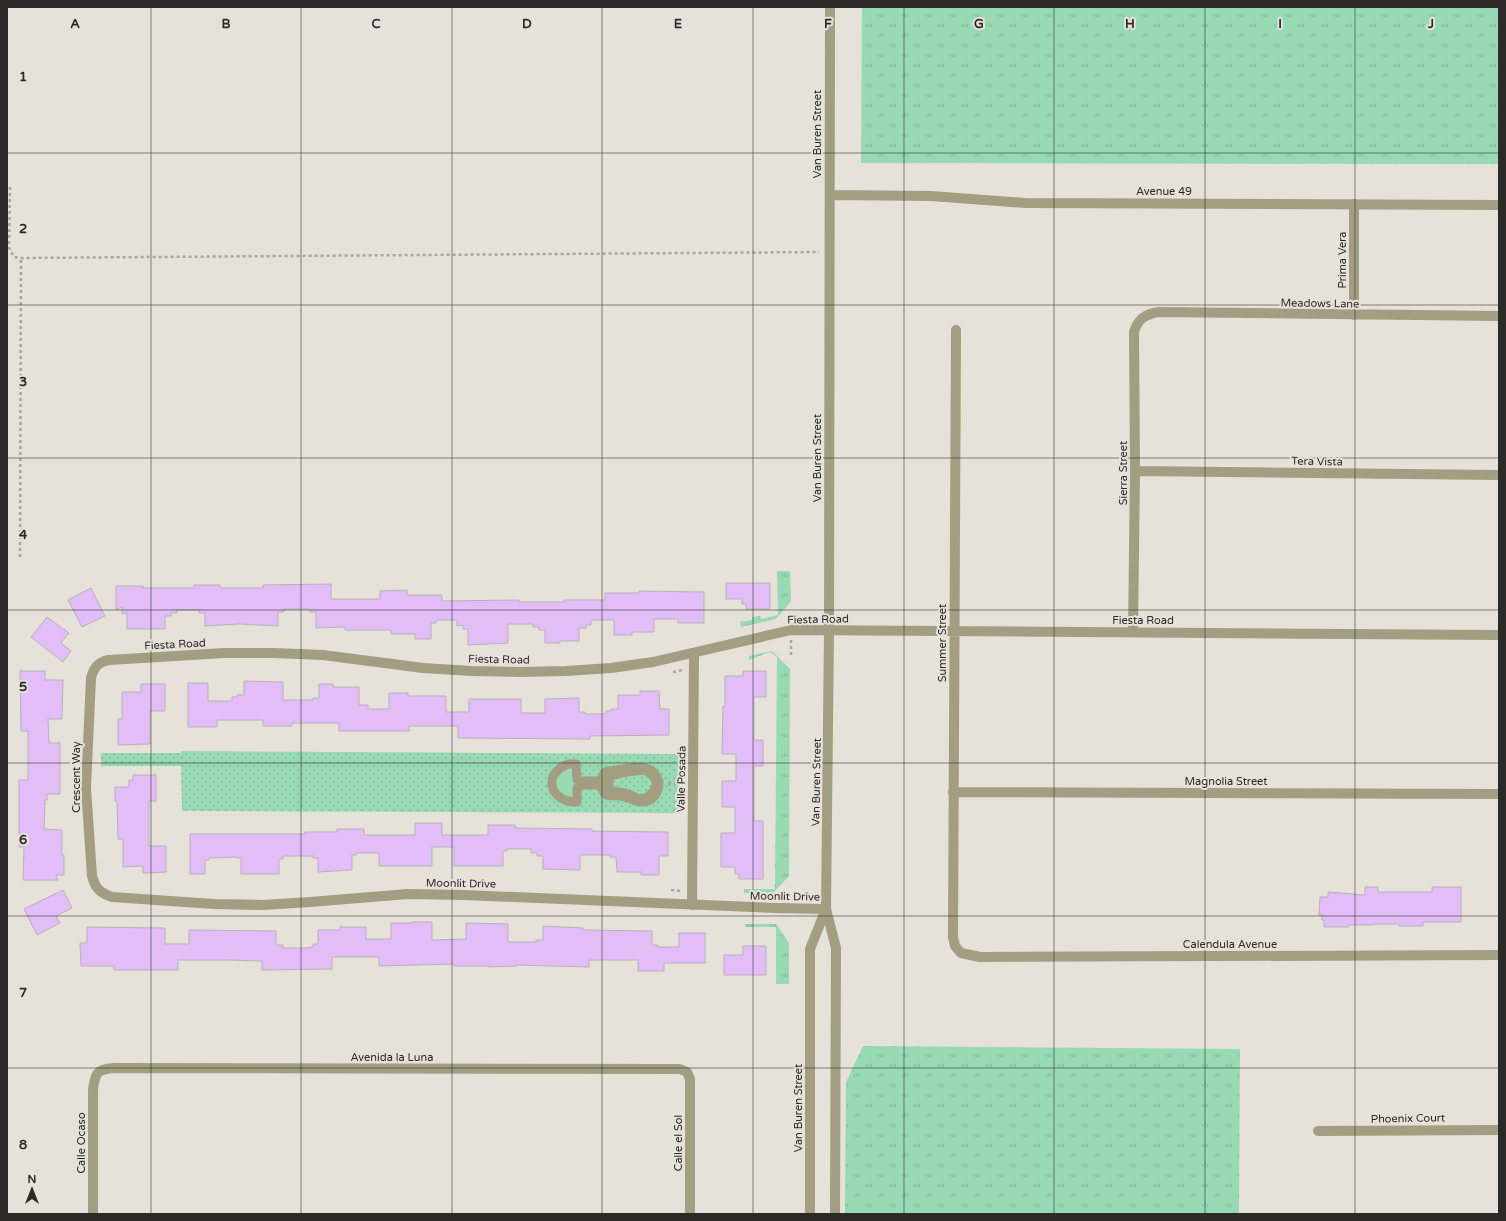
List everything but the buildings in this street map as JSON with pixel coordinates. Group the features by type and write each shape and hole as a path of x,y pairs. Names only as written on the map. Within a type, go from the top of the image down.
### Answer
{"street":[{"name":"Van Buren Street","path":"830,7 829,630 826,909 836,948 835,1214"},
{"name":"Avenue 49","path":"830,194 931,196 1025,203 1499,205"},
{"name":"Prima Vera","path":"1354,204 1354,315"},
{"name":"Meadows Lane","path":"1142,317 1150,313 1159,312 1499,316"},
{"name":"Sierra Street","path":"1133,632 1135,471 1134,332 1136,324 1142,317"},
{"name":"Summer Street","path":"956,330 953,937 955,946 961,953"},
{"name":"Tera Vista","path":"1135,471 1499,475"},
{"name":"Fiesta Road","path":"97,664 109,660 225,653 274,653 323,655 423,668 472,671 528,672 611,668 653,662 790,630 1499,635"},
{"name":"Valle Posada","path":"692,904 694,653"},
{"name":"Crescent Way","path":"97,664 91,678 86,788 92,876 93,883 97,890"},
{"path":"568,764 576,764 577,778 580,781 601,781 604,773 607,771 646,767 655,774 659,782 656,782 654,777 645,770 614,774 610,777 608,783 610,789 614,792 619,792 642,799 648,798 656,786 659,786 653,798 649,801 641,802 620,796 607,796 604,794 601,785 580,785 577,788 577,802 568,802 560,799 554,792 552,782 554,774 560,767 568,764"},
{"name":"Magnolia Street","path":"953,792 1499,794"},
{"name":"Moonlit Drive","path":"97,890 112,897 214,904 310,902 359,897 424,894 826,909"},
{"name":"Van Buren Street","path":"810,1214 810,949 826,909"},
{"name":"Calendula Avenue","path":"961,953 980,957 1499,955"},
{"name":"Avenida la Luna","path":"97,1072 104,1069 130,1068 680,1069 686,1072"},
{"name":"Calle Ocaso","path":"92,1214 93,1090 94,1079 97,1072"},
{"name":"Calle el Sol","path":"686,1072 690,1079 690,1214"},
{"name":"Phoenix Court","path":"1318,1131 1499,1130"}],"path":[{"path":"10,187 9,248 14,257 21,258 830,252"},
{"path":"20,557 21,258"}],"green space":[{"path":"862,7 1499,7 1499,164 861,163"},
{"path":"777,571 790,571 791,601 776,619 741,627 740,622 752,620 752,617 760,616 761,619 778,615"},
{"path":"772,651 790,669 789,876 772,894 744,893 744,889 775,889 777,657 770,652 749,660 749,656"},
{"path":"181,751 678,754 678,813 182,811 181,766 101,766 101,753 181,753"},
{"path":"567,768 573,768 573,798 561,792 556,786 558,778"},
{"path":"745,924 776,924 789,943 789,984 776,984 776,927 746,927"},
{"path":"863,1046 1240,1049 1239,1214 845,1214 846,1082"}]}
